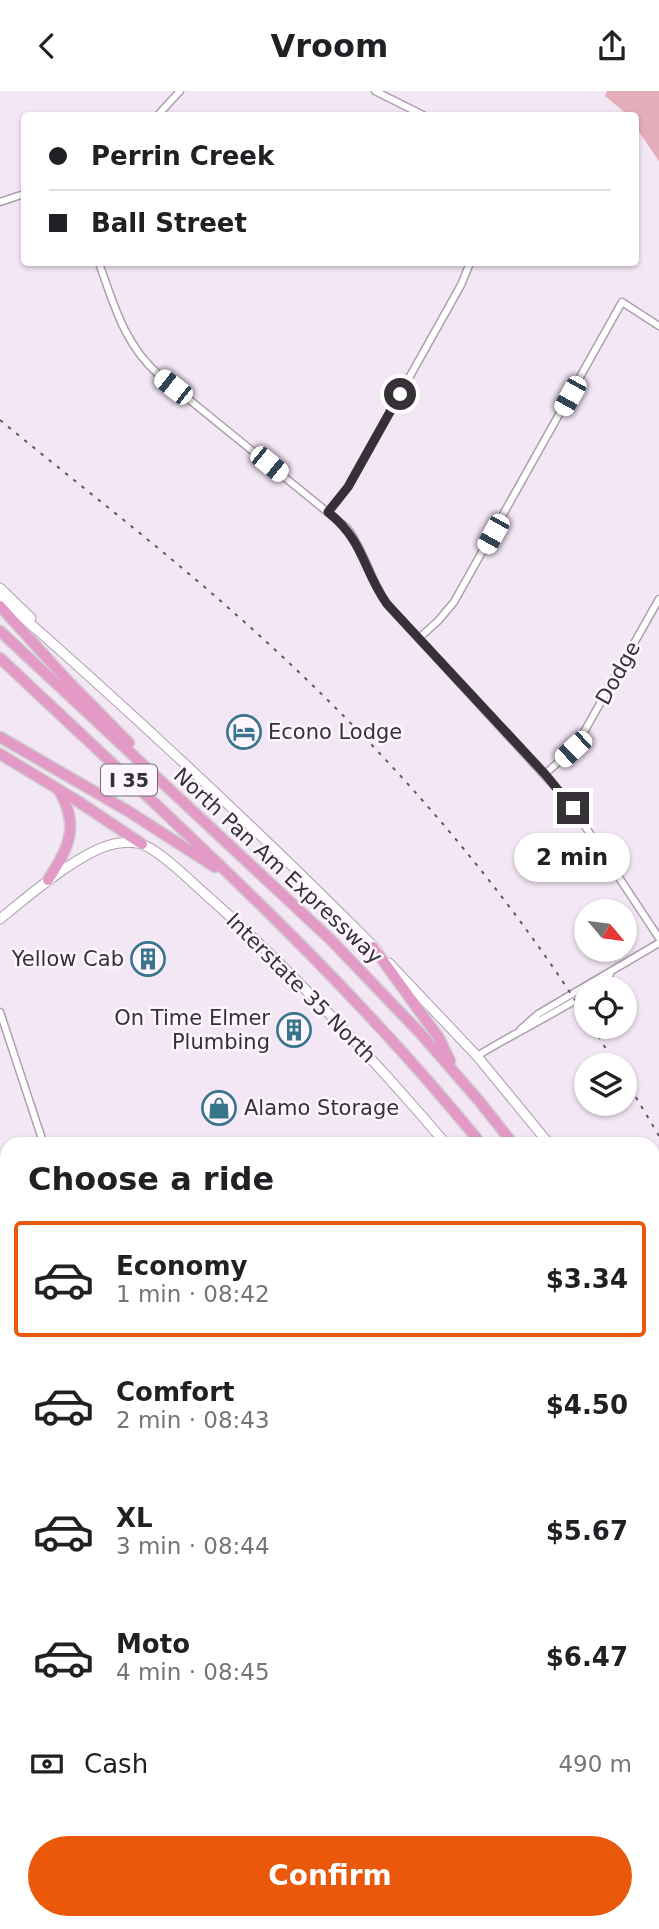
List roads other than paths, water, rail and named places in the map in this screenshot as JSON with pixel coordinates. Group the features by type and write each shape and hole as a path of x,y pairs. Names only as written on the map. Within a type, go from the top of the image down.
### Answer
{"highway":[{"path":"0,606 201,819"},
{"name":"North Pan Am Expressway","path":"0,631 331,940 397,1007 456,1073 508,1137"},
{"name":"North Pan Am Expressway","path":"0,659 230,875 377,1022 441,1093 476,1137"},
{"path":"0,737 128,811 230,875"},
{"path":"0,754 142,844"},
{"path":"48,880 65,853 70,837 70,813 59,789"},
{"path":"373,947 439,1038 456,1073"}],"main road":[{"path":"0,581 3,593 373,947 477,1056 543,1137"},
{"path":"0,919 48,880 108,845 142,844"},
{"name":"Interstate 35 North","path":"142,844 182,873 321,1003 440,1137"}],"street":[{"path":"161,112 180,91"},
{"path":"375,91 418,112"},
{"path":"0,202 21,195"},
{"path":"100,266 125,333 149,366 328,512 352,535 376,587 387,604 569,802 659,941 608,976"},
{"path":"328,512 348,487 461,285 469,266"},
{"path":"419,638 454,602 622,302 659,326"},
{"name":"Dodge","path":"545,774 573,749 580,739 659,599"},
{"path":"477,1056 549,1007 611,973"},
{"path":"521,1028 540,1021 574,1001"},
{"path":"0,1013 41,1137"}],"railway":[{"path":"0,420 212,593 337,710 383,757 470,856 511,908 574,999"},
{"path":"600,1039 608,1053"},
{"path":"637,1099 659,1136"}],"place":[{"name":"Econo Lodge","path":"244,732"},
{"name":"Yellow Cab","path":"148,959"},
{"name":"On Time Elmer Plumbing","path":"294,1030"},
{"name":"Alamo Storage","path":"219,1108"}]}
